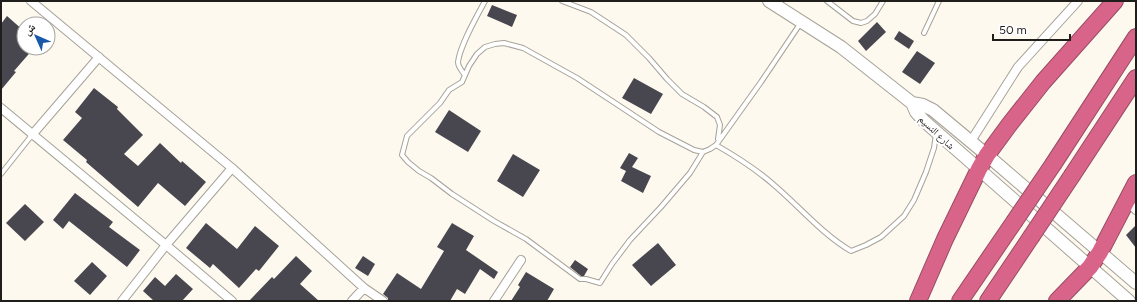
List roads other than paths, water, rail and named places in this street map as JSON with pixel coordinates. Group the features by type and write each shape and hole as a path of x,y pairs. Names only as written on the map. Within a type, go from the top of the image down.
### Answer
{"highway":[{"path":"918,301 978,169 987,155 1043,82 1115,1"},
{"path":"960,301 1054,163 1136,36"},
{"path":"988,301 1136,78"},
{"path":"1057,301 1090,267 1131,206 1136,183"}],"street":[{"path":"31,1 232,168 364,288 383,301"},
{"path":"769,1 841,47 912,102"},
{"path":"971,141 1018,67 1075,2"},
{"path":"32,135 99,57"},
{"name":"شارع النسيم","path":"912,102 924,105 933,110 1136,283"},
{"name":"شارع النسيم","path":"912,102 916,112 924,121 1129,301"},
{"path":"1,108 232,301"},
{"path":"122,301 166,245 232,168"},
{"path":"494,301 520,260"},
{"path":"352,301 364,288"}],"lane":[{"path":"465,75 458,63 462,48 485,1"},
{"path":"562,1 591,12 626,35 682,94 704,107 717,117 720,125 720,135 716,144"},
{"path":"827,1 853,21 861,23 867,21 875,14 883,1"},
{"path":"924,33 939,1"},
{"path":"703,152 694,150 659,132 577,78 523,48 504,43 485,47 477,54 462,82 449,90 440,103 407,136 402,155 419,171 452,194 494,221 526,239 580,279 600,283 630,240 661,207 690,172 703,152 716,144 761,82 801,22"},
{"path":"716,144 740,158 758,171 838,244 851,251 881,237 904,216 914,200 926,172 934,148 936,132"},
{"path":"1,174 32,135"}]}
